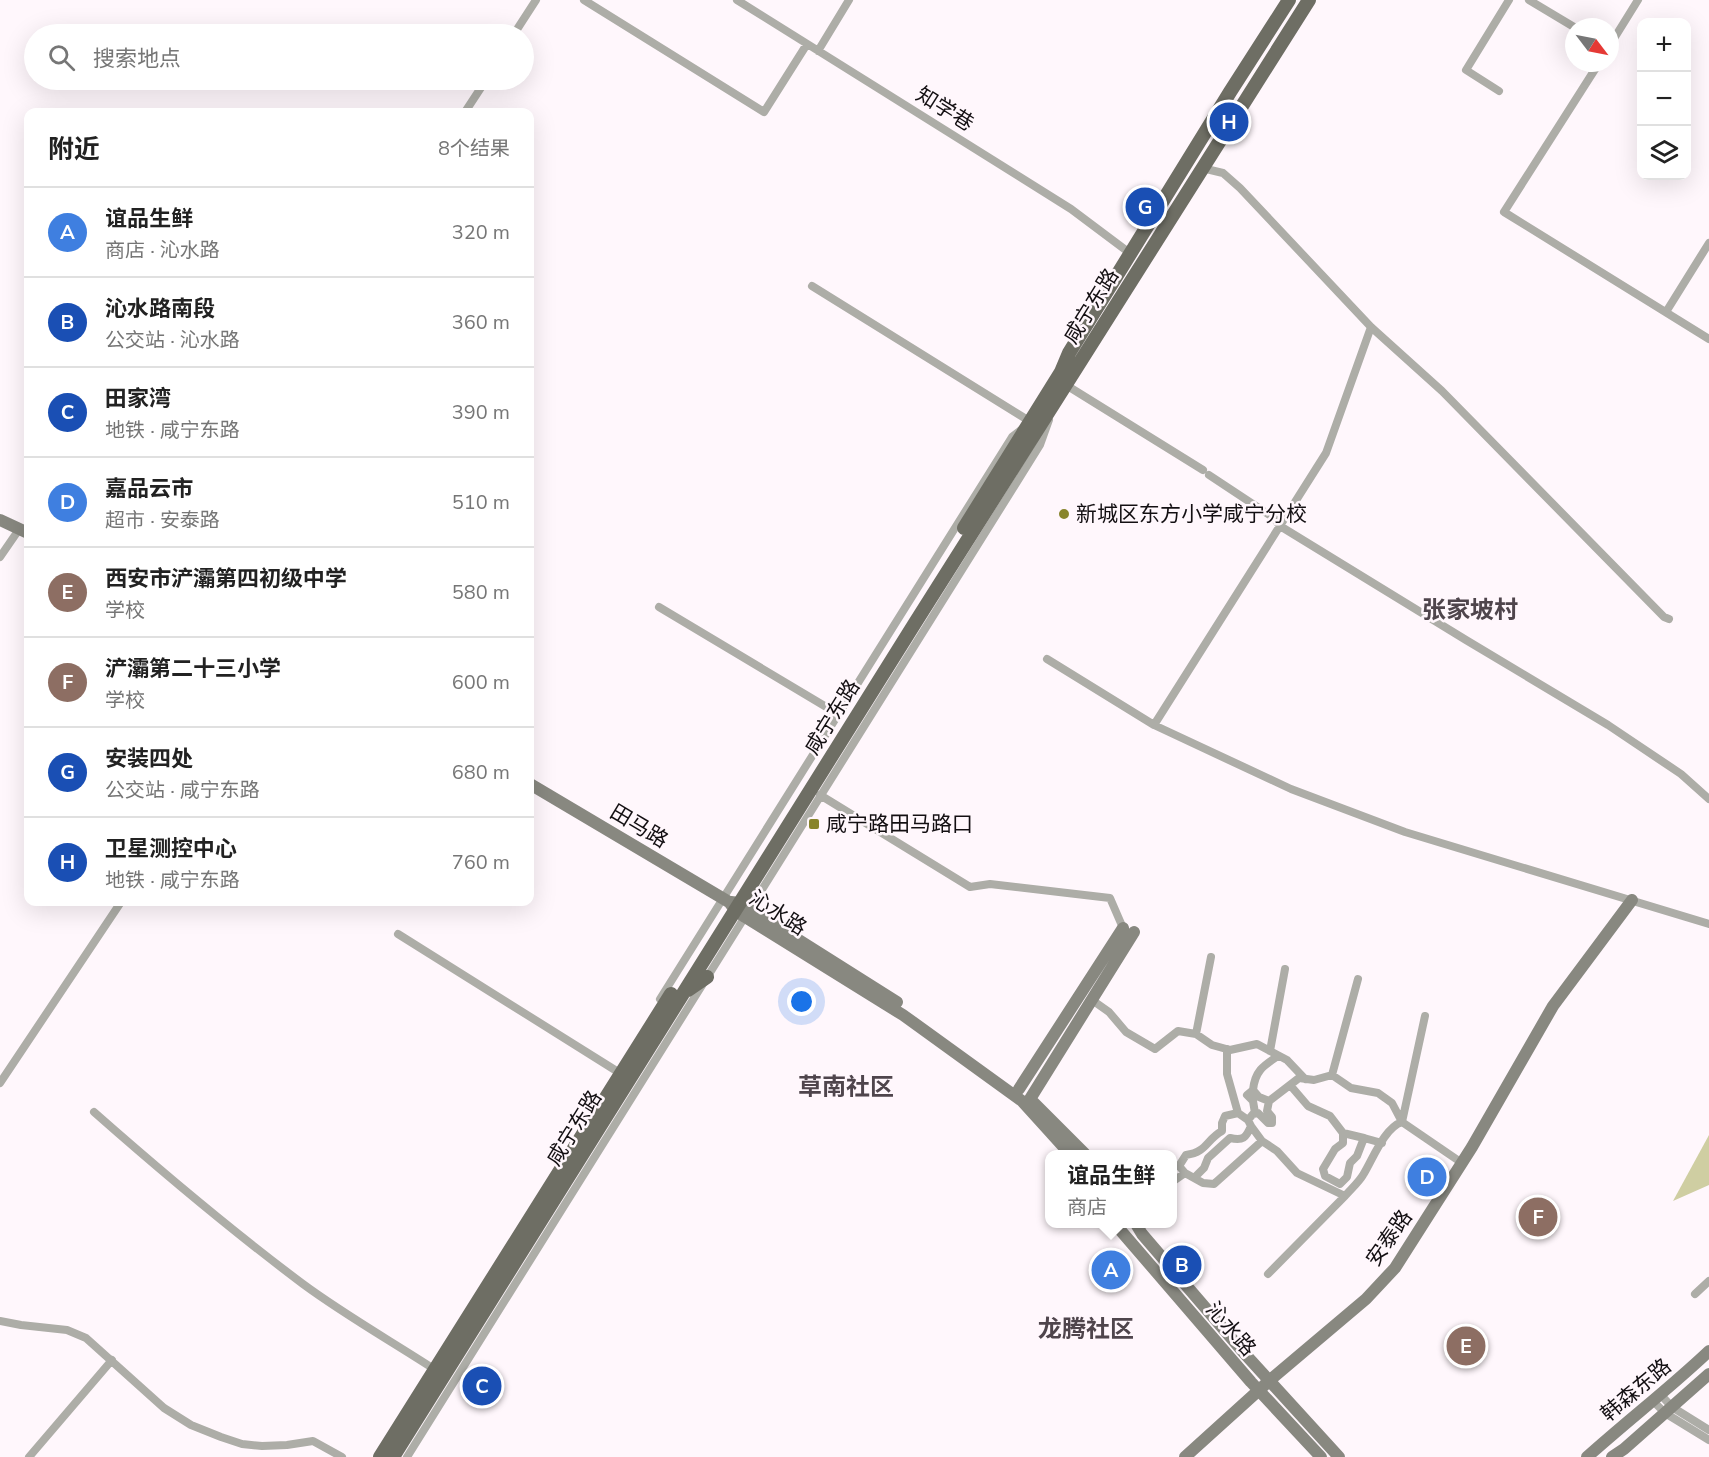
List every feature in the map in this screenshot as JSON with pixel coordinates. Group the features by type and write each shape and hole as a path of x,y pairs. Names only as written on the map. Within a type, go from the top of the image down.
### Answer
{"main road":[{"name":"咸宁东路","path":"380,1457 432,1368 737,906 1031,422 1061,372 1069,353 1289,0"},
{"name":"咸宁东路","path":"393,1457 737,906 1309,0"},
{"path":"0,520 24,531"},
{"name":"田马路","path":"534,786 737,906"},
{"name":"安泰路","path":"1185,1457 1269,1381 1366,1299 1395,1268 1462,1163 1553,1006 1631,903"},
{"name":"沁水路","path":"737,906 908,1008 1019,1089 1079,1150"},
{"name":"沁水路","path":"737,906 903,1015 1022,1101 1066,1150"},
{"path":"1030,1099 1086,997 1128,930"},
{"path":"683,992 707,977"},
{"path":"1019,1089 1086,997"},
{"name":"沁水路","path":"1118,1228 1321,1457"},
{"name":"沁水路","path":"1139,1228 1148,1242 1269,1381 1339,1457"},
{"name":"韩森东路","path":"1587,1457 1709,1351"},
{"name":"韩森东路","path":"1612,1457 1709,1374"}],"street":[{"path":"520,24 536,0"},
{"path":"584,0 764,112 807,44"},
{"name":"知学巷","path":"737,0 1071,208 1131,254"},
{"path":"818,51 849,0"},
{"path":"1499,91 1466,70 1509,0"},
{"path":"1530,0 1565,21"},
{"path":"1619,31 1638,0"},
{"path":"1593,72 1504,212 1709,339"},
{"path":"468,108 479,90"},
{"path":"1202,168 1222,173 1240,188 1371,327 1442,391 1669,619"},
{"path":"1666,312 1709,243"},
{"path":"407,1457 707,977 737,906 838,714 1012,437 1031,422 812,286"},
{"path":"1154,725 1326,453 1371,327"},
{"path":"1066,385 1206,472 1274,518 1280,526 1608,725 1681,774 1709,799"},
{"path":"373,1457 432,1368 615,1070 820,795 1040,445 1056,401"},
{"path":"0,557 24,531"},
{"path":"660,608 838,714"},
{"path":"1047,659 1154,725 1291,789 1405,832 1631,903 1709,924"},
{"path":"820,795 970,887 990,884 1110,898 1128,930"},
{"path":"0,1083 118,906"},
{"path":"398,934 615,1070"},
{"path":"1196,1034 1211,957"},
{"path":"1270,1051 1285,969"},
{"path":"1332,1075 1358,979"},
{"path":"1086,997 1109,1012 1126,1032 1155,1049 1178,1030 1196,1034 1212,1045 1230,1050 1257,1044 1287,1060 1305,1079"},
{"path":"1402,1122 1425,1016"},
{"path":"1227,1049 1227,1074 1238,1113 1250,1123 1262,1141 1276,1151 1298,1173 1345,1196"},
{"path":"1269,1101 1259,1097 1253,1090 1254,1078 1264,1065 1278,1056"},
{"path":"1255,1113 1258,1113 1268,1123 1272,1123 1272,1117 1267,1111 1269,1101 1299,1078 1314,1080 1332,1075 1351,1088 1378,1093 1392,1103 1402,1122 1462,1163"},
{"path":"1290,1085 1308,1106 1330,1116 1343,1133 1343,1143 1335,1149 1323,1169 1325,1176 1340,1184 1347,1177 1350,1163 1357,1156 1365,1138"},
{"path":"1253,1090 1247,1095 1252,1101 1255,1113"},
{"path":"94,1112 167,1177 304,1285 366,1328 432,1368"},
{"path":"1238,1113 1225,1116 1222,1123 1222,1131 1230,1138 1238,1140 1244,1138 1252,1114 1255,1113"},
{"path":"1269,1274 1362,1177 1394,1125 1402,1122"},
{"path":"1222,1131 1216,1134 1198,1153 1186,1155 1179,1166 1185,1173 1203,1183 1214,1184 1262,1141"},
{"path":"1343,1133 1382,1143"},
{"path":"1194,1178 1204,1167 1208,1158 1230,1138"},
{"path":"1177,1179 1185,1173"},
{"path":"1695,1293 1709,1281"},
{"path":"0,1321 66,1329 86,1338 164,1408 191,1425 221,1437 242,1444 261,1446 313,1441 342,1457"},
{"path":"29,1457 112,1360"},
{"path":"1656,1397 1669,1410 1709,1440"},
{"path":"1669,1410 1709,1430"}],"green space":[{"path":"1709,1135 1709,1185 1673,1201"}],"place":[{"name":"卫星测控中心","path":"1229,122"},
{"name":"安装四处","path":"1145,207"},
{"name":"新城区东方小学咸宁分校","path":"1064,514"},
{"name":"咸宁路田马路口","path":"814,824"},
{"name":"嘉品云市","path":"1427,1177"},
{"name":"浐灞第二十三小学","path":"1538,1217"},
{"name":"沁水路南段","path":"1182,1265"},
{"name":"谊品生鲜","path":"1111,1270"},
{"name":"西安市浐灞第四初级中学","path":"1466,1346"},
{"name":"田家湾","path":"482,1386"}],"district":[{"name":"张家坡村","path":"1470,610"},
{"name":"草南社区","path":"846,1087"},
{"name":"龙腾社区","path":"1086,1329"}]}
